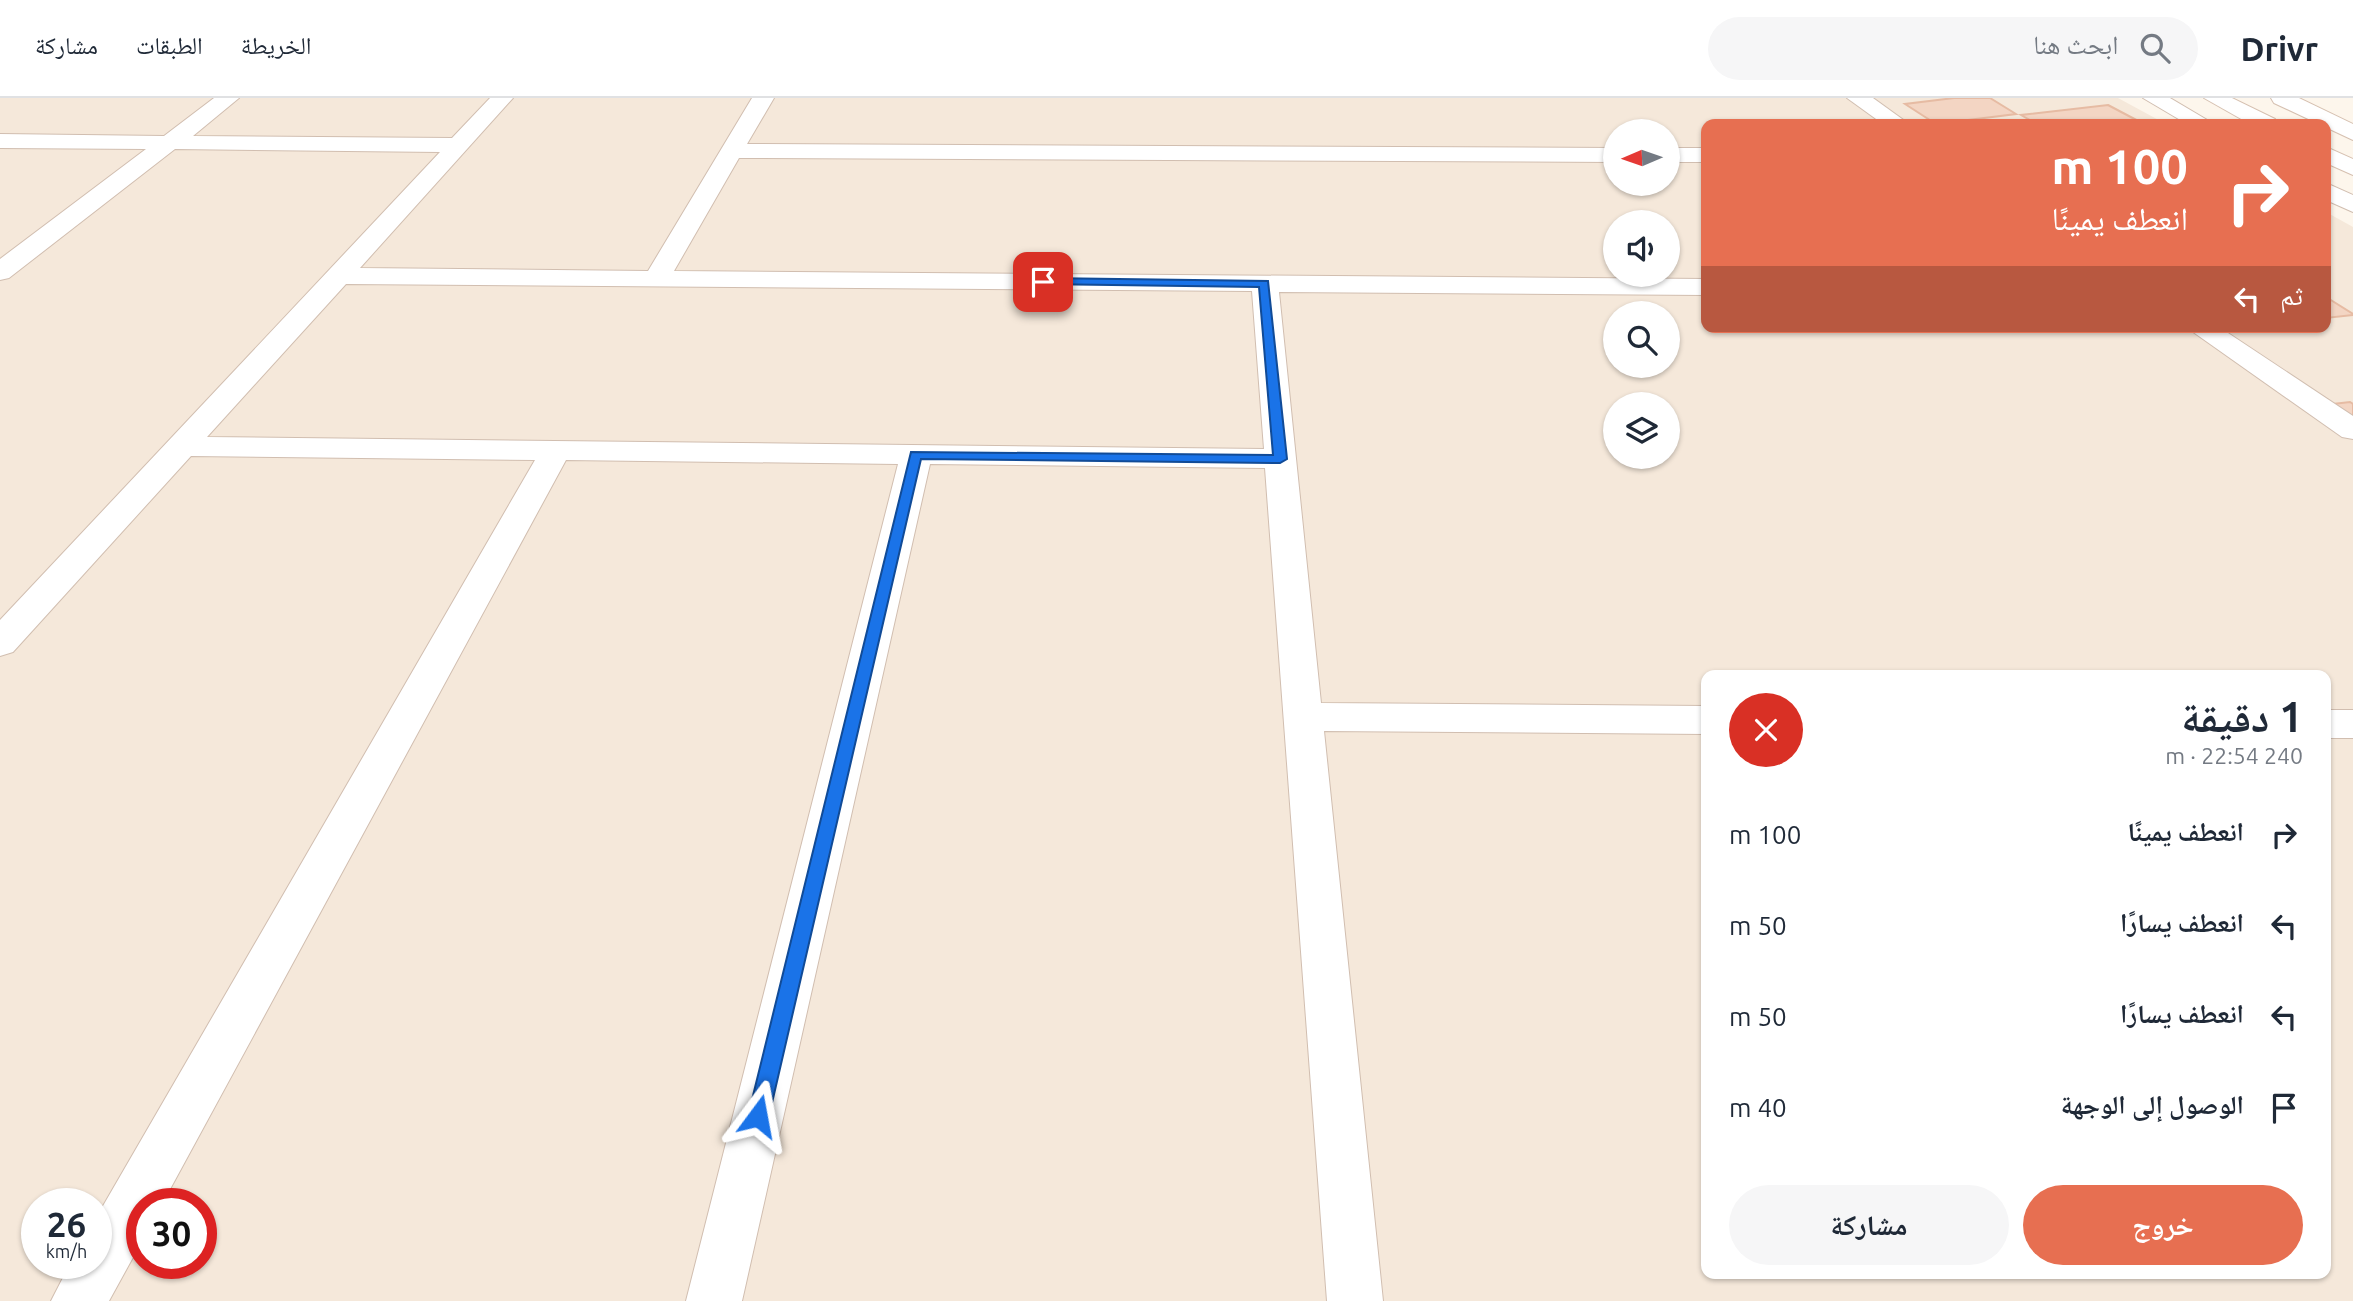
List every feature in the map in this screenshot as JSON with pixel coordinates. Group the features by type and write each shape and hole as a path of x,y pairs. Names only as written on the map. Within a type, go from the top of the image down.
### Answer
{"street":[{"path":"0,272 228,98"},
{"path":"0,643 502,98"},
{"path":"656,279 763,98"},
{"path":"1858,98 1890,119"},
{"path":"2154,98 2194,119"},
{"path":"2215,98 2257,119"},
{"path":"2282,98 2325,119"},
{"path":"2331,122 2353,133"},
{"path":"0,141 458,145"},
{"path":"732,151 1603,155"},
{"path":"1680,155 1701,155"},
{"path":"2331,157 2353,168"},
{"path":"2331,193 2353,205"},
{"path":"338,276 1701,287"},
{"path":"1265,284 1355,1301"},
{"path":"2209,333 2353,430"},
{"path":"182,446 1280,459"},
{"path":"79,1301 555,450"},
{"path":"714,1301 916,455"},
{"path":"1303,717 1701,720"},
{"path":"2331,724 2353,724"}],"shaded area":[{"path":"0,98 2118,98 2157,119 1701,119 1701,333 2331,333 2331,215 2353,227 2353,1301 0,1301"}],"building":[{"path":"1954,98 1990,98 2016,114 1976,119 1928,119 1905,104"},
{"path":"2108,105 2135,119 2028,119 2021,115"},
{"path":"2331,300 2353,314 2331,317"},
{"path":"2333,404 2353,404 2353,418"}],"route":[{"path":"758,1116 916,455 1280,459 1265,284 1043,282"}]}
